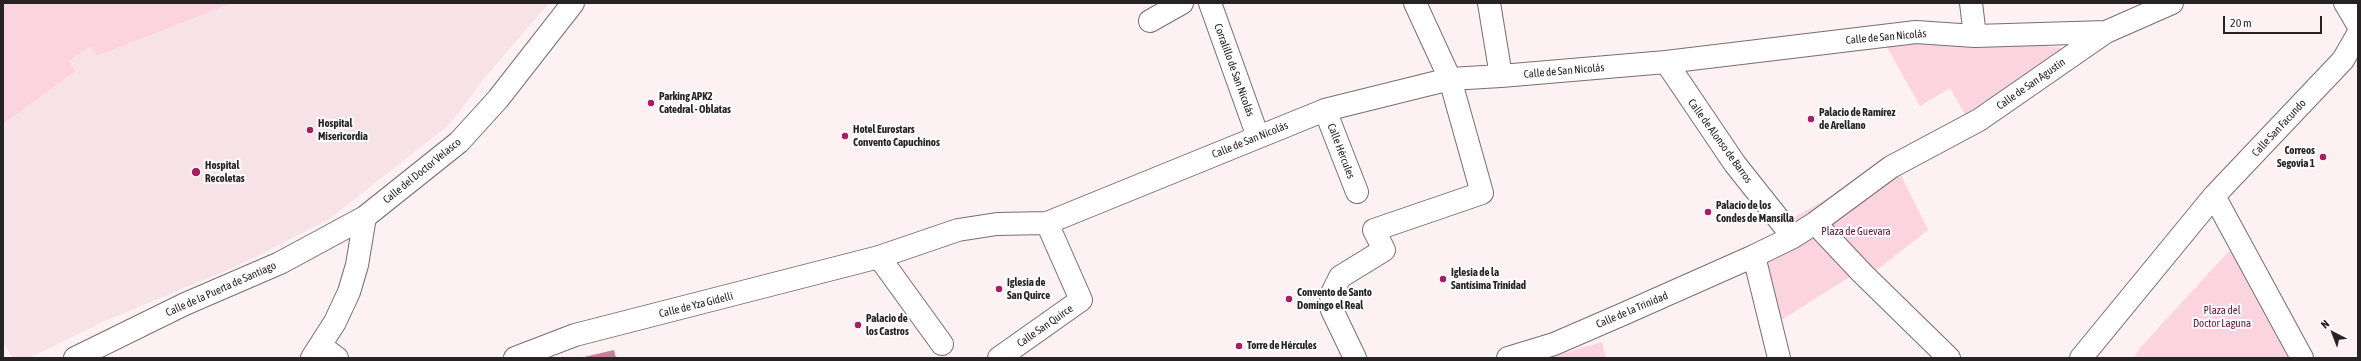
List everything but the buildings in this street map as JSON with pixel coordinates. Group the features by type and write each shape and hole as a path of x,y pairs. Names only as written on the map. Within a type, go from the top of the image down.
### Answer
{"street":[{"name":"Calle del Doctor Velasco","path":"365,217 459,142 498,99 573,3"},
{"path":"1150,21 1182,3"},
{"name":"Corralillo de San Nicolás","path":"1210,3 1258,137"},
{"path":"1355,358 1332,310 1331,295 1335,283 1340,277 1384,250 1374,230 1482,193 1450,79 1415,3"},
{"path":"1489,3 1501,76"},
{"path":"1972,3 1975,36"},
{"name":"Calle de San Agustín","path":"1815,223 1891,167 1979,120 2106,32 2172,3"},
{"path":"2345,3 2358,25"},
{"name":"Calle de San Nicolás","path":"879,257 958,230 978,226 1047,223 1326,110 1450,79 1666,62 1916,32 1975,36 2106,32"},
{"name":"Calle San Facundo","path":"2214,196 2351,64 2358,34"},
{"name":"Calle de Alonso de Barros","path":"1666,62 1735,164 1793,237"},
{"name":"Calle Hércules","path":"1326,110 1357,192"},
{"path":"2081,358 2214,196 2302,358"},
{"path":"323,354 349,292 357,265 365,217"},
{"name":"Calle de la Puerta de Santiago","path":"76,358 185,304 280,263 365,217"},
{"name":"Calle San Quirce","path":"999,358 1081,300 1047,223"},
{"path":"1779,358 1754,256 1793,237 1815,223 1862,273 1948,358"},
{"name":"Calle de la Trinidad","path":"1508,358 1554,344 1754,256"},
{"path":"879,257 942,344"},
{"name":"Calle de Yza Gidelli","path":"515,358 575,335 879,257"}],"shaded area":[{"name":"Hospital Recoletas","path":"233,3 549,3 486,76 450,124 328,220 237,266 105,321 29,358 13,358 3,343 3,124 76,71 69,61 90,47 97,56"},
{"path":"614,350 616,358 580,358"}],"green space":[{"path":"3,3 233,3 97,56 90,47 69,61 76,71 3,124"},
{"path":"1968,38 2064,48 1969,121 1950,88 1920,106 1884,42"},
{"name":"Plaza de Guevara","path":"1894,162 1928,230 1873,273 1851,276 1778,322 1750,266 1787,221"},
{"name":"Plaza del Doctor Laguna","path":"2231,249 2288,358 2134,358 2140,348"},
{"path":"1602,342 1606,358 1555,358 1554,356"}],"place":[{"name":"Parking APK2 Catedral - Oblatas","path":"651,103"},
{"name":"Palacio de Ramírez de Arellano","path":"1811,119"},
{"name":"Hospital Misericordia","path":"310,130"},
{"name":"Hotel Eurostars Convento Capuchinos","path":"845,136"},
{"name":"Correos Segovia 1","path":"2323,157"},
{"name":"Hospital Recoletas","path":"196,172"},
{"name":"Palacio de los Condes de Mansilla","path":"1708,212"},
{"name":"Iglesia de la Santísima Trinidad","path":"1443,279"},
{"name":"Iglesia de San Quirce","path":"999,289"},
{"name":"Convento de Santo Domingo el Real","path":"1289,299"},
{"name":"Palacio de los Castros","path":"858,325"},
{"name":"Torre de Hércules","path":"1239,346"}]}
